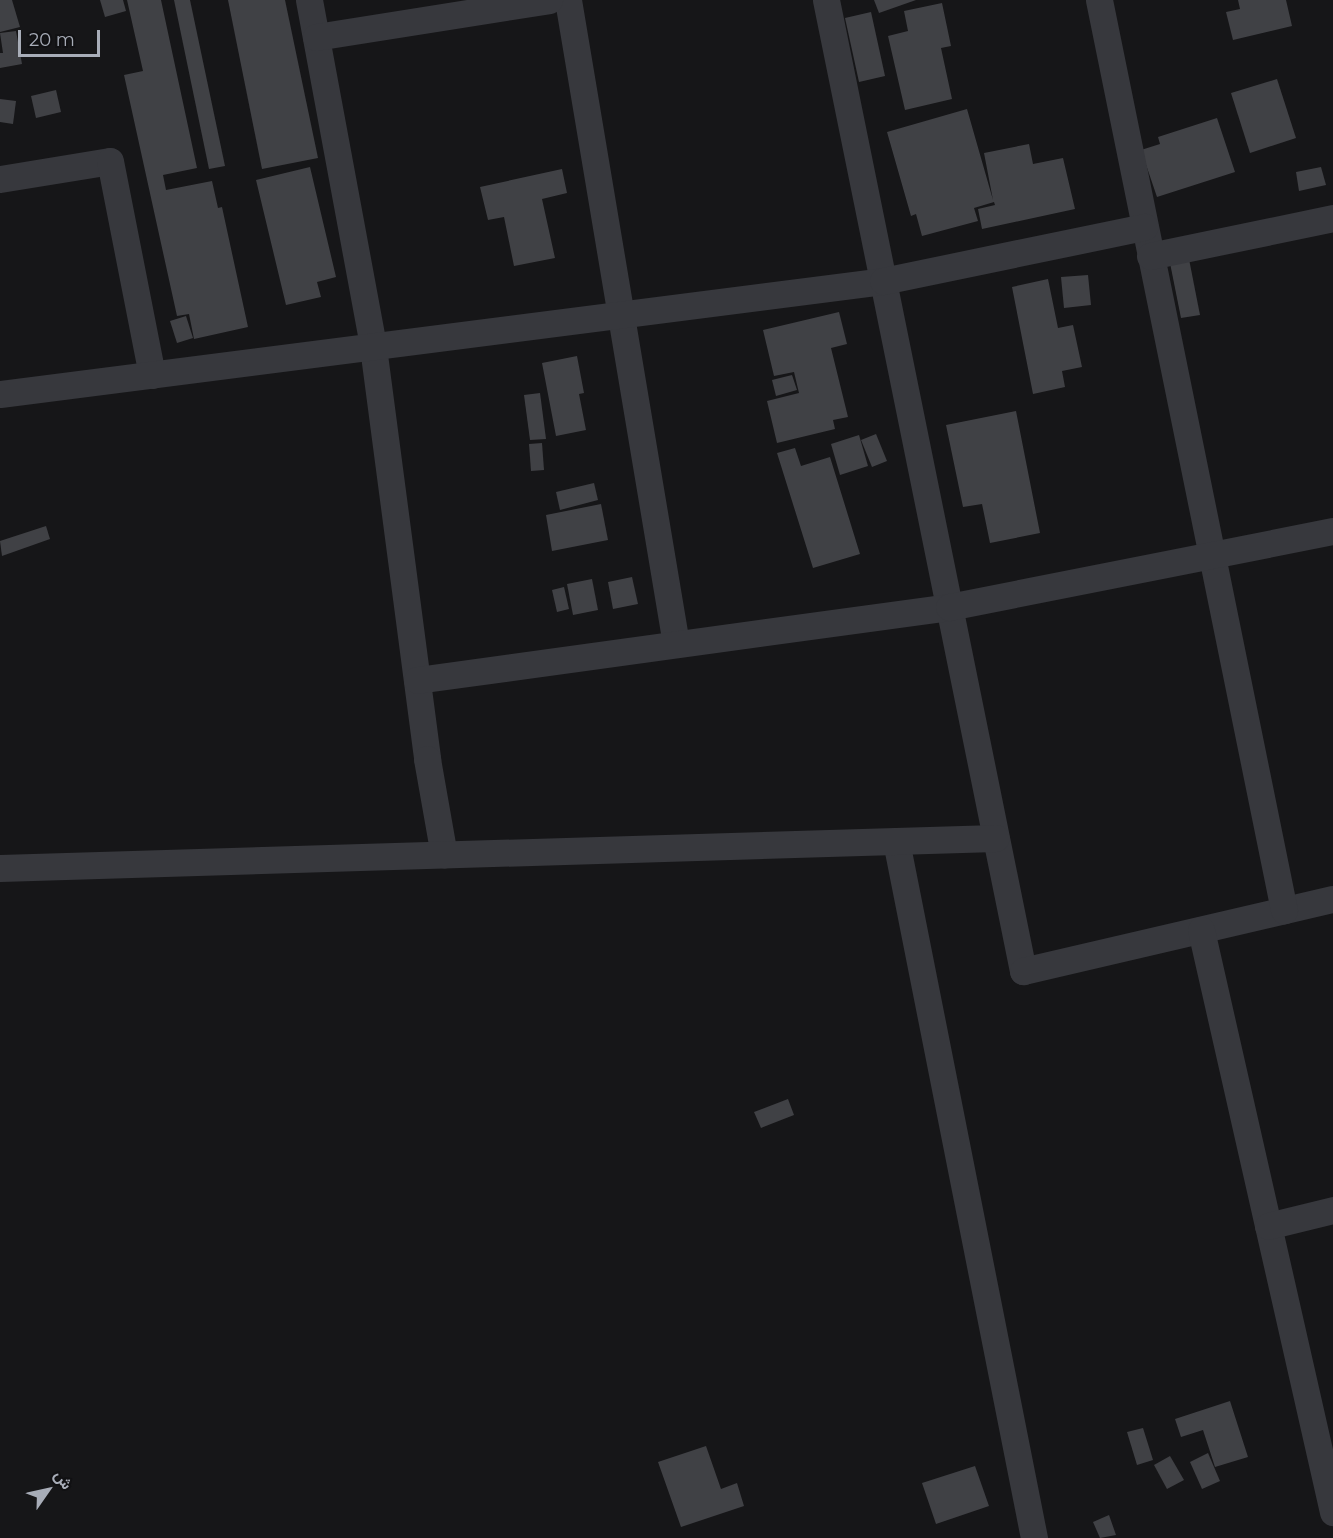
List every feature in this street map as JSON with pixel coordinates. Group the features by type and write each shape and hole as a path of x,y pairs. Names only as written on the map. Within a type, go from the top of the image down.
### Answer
{"street":[{"path":"309,0 373,347 427,759 444,855"},
{"path":"316,37 549,0"},
{"path":"568,0 619,315 676,644"},
{"path":"826,0 1023,971 1333,899"},
{"path":"1099,0 1284,910"},
{"path":"0,179 110,161 152,375"},
{"path":"1150,256 1333,218"},
{"path":"0,394 883,281 1144,227"},
{"path":"417,680 949,607 1333,531"},
{"path":"0,868 996,838"},
{"path":"896,841 1034,1538"},
{"path":"1201,930 1333,1512"},
{"path":"1268,1226 1333,1210"}],"building":[{"path":"0,0 12,0 20,27 0,32"},
{"path":"100,0 123,0 126,11 105,17"},
{"path":"127,0 161,0 197,168 163,175 166,190 212,181 218,208 222,207 248,327 194,339 189,314 177,316 124,75 143,71"},
{"path":"174,0 190,0 225,166 209,169"},
{"path":"228,0 285,0 318,158 262,169"},
{"path":"874,0 916,0 879,13"},
{"path":"1238,0 1286,0 1292,26 1233,40 1226,12 1240,9"},
{"path":"942,3 951,46 941,48 952,99 905,110 888,36 908,31 904,11"},
{"path":"871,12 885,76 859,82 845,18"},
{"path":"16,31 22,64 0,68 0,53 3,53 0,33"},
{"path":"1277,79 1296,138 1250,153 1231,93"},
{"path":"56,90 61,112 36,118 31,96"},
{"path":"0,99 16,101 13,124 0,122"},
{"path":"967,109 993,200 984,153 1029,144 1033,164 1063,158 1075,209 982,229 978,209 995,205 994,202 974,208 978,221 922,236 916,214 911,216 887,132"},
{"path":"1217,118 1235,172 1157,197 1141,150 1160,144 1158,137"},
{"path":"310,167 336,277 317,282 321,297 286,305 256,180"},
{"path":"1321,167 1326,185 1299,191 1296,172"},
{"path":"562,169 567,193 542,199 555,258 514,266 504,217 488,220 480,187"},
{"path":"1188,254 1200,315 1181,318 1169,258"},
{"path":"1088,275 1091,305 1064,308 1061,277"},
{"path":"1048,279 1058,328 1073,325 1082,367 1062,371 1065,387 1033,394 1012,287"},
{"path":"839,312 847,344 831,348 848,417 833,420 835,429 777,443 767,401 799,393 794,372 774,376 763,330"},
{"path":"186,316 193,338 177,343 170,321"},
{"path":"577,356 584,393 579,394 586,430 556,436 542,363"},
{"path":"792,375 797,390 776,396 772,380"},
{"path":"540,393 546,439 530,440 524,395"},
{"path":"1016,411 1040,533 990,543 982,504 963,507 946,425"},
{"path":"876,434 887,461 872,467 861,440"},
{"path":"859,435 868,466 840,475 831,444"},
{"path":"542,443 544,470 531,471 529,444"},
{"path":"795,448 801,466 830,457 860,554 813,568 777,453"},
{"path":"594,483 598,500 560,510 556,492"},
{"path":"601,504 608,540 552,551 546,515"},
{"path":"46,526 50,539 2,556 0,541"},
{"path":"632,577 638,604 613,609 608,582"},
{"path":"592,579 598,610 573,615 567,584"},
{"path":"564,587 569,609 557,612 552,590"},
{"path":"788,1099 794,1115 761,1128 754,1112"},
{"path":"1230,1401 1248,1457 1215,1467 1203,1430 1181,1437 1175,1419"},
{"path":"1143,1428 1153,1460 1137,1465 1127,1432"},
{"path":"706,1446 721,1489 737,1483 744,1506 681,1527 658,1462"},
{"path":"1208,1453 1220,1481 1202,1489 1190,1462"},
{"path":"1170,1456 1184,1480 1167,1489 1154,1465"},
{"path":"975,1466 989,1506 936,1524 922,1483"},
{"path":"1109,1515 1116,1535 1100,1538 1093,1522"}]}
